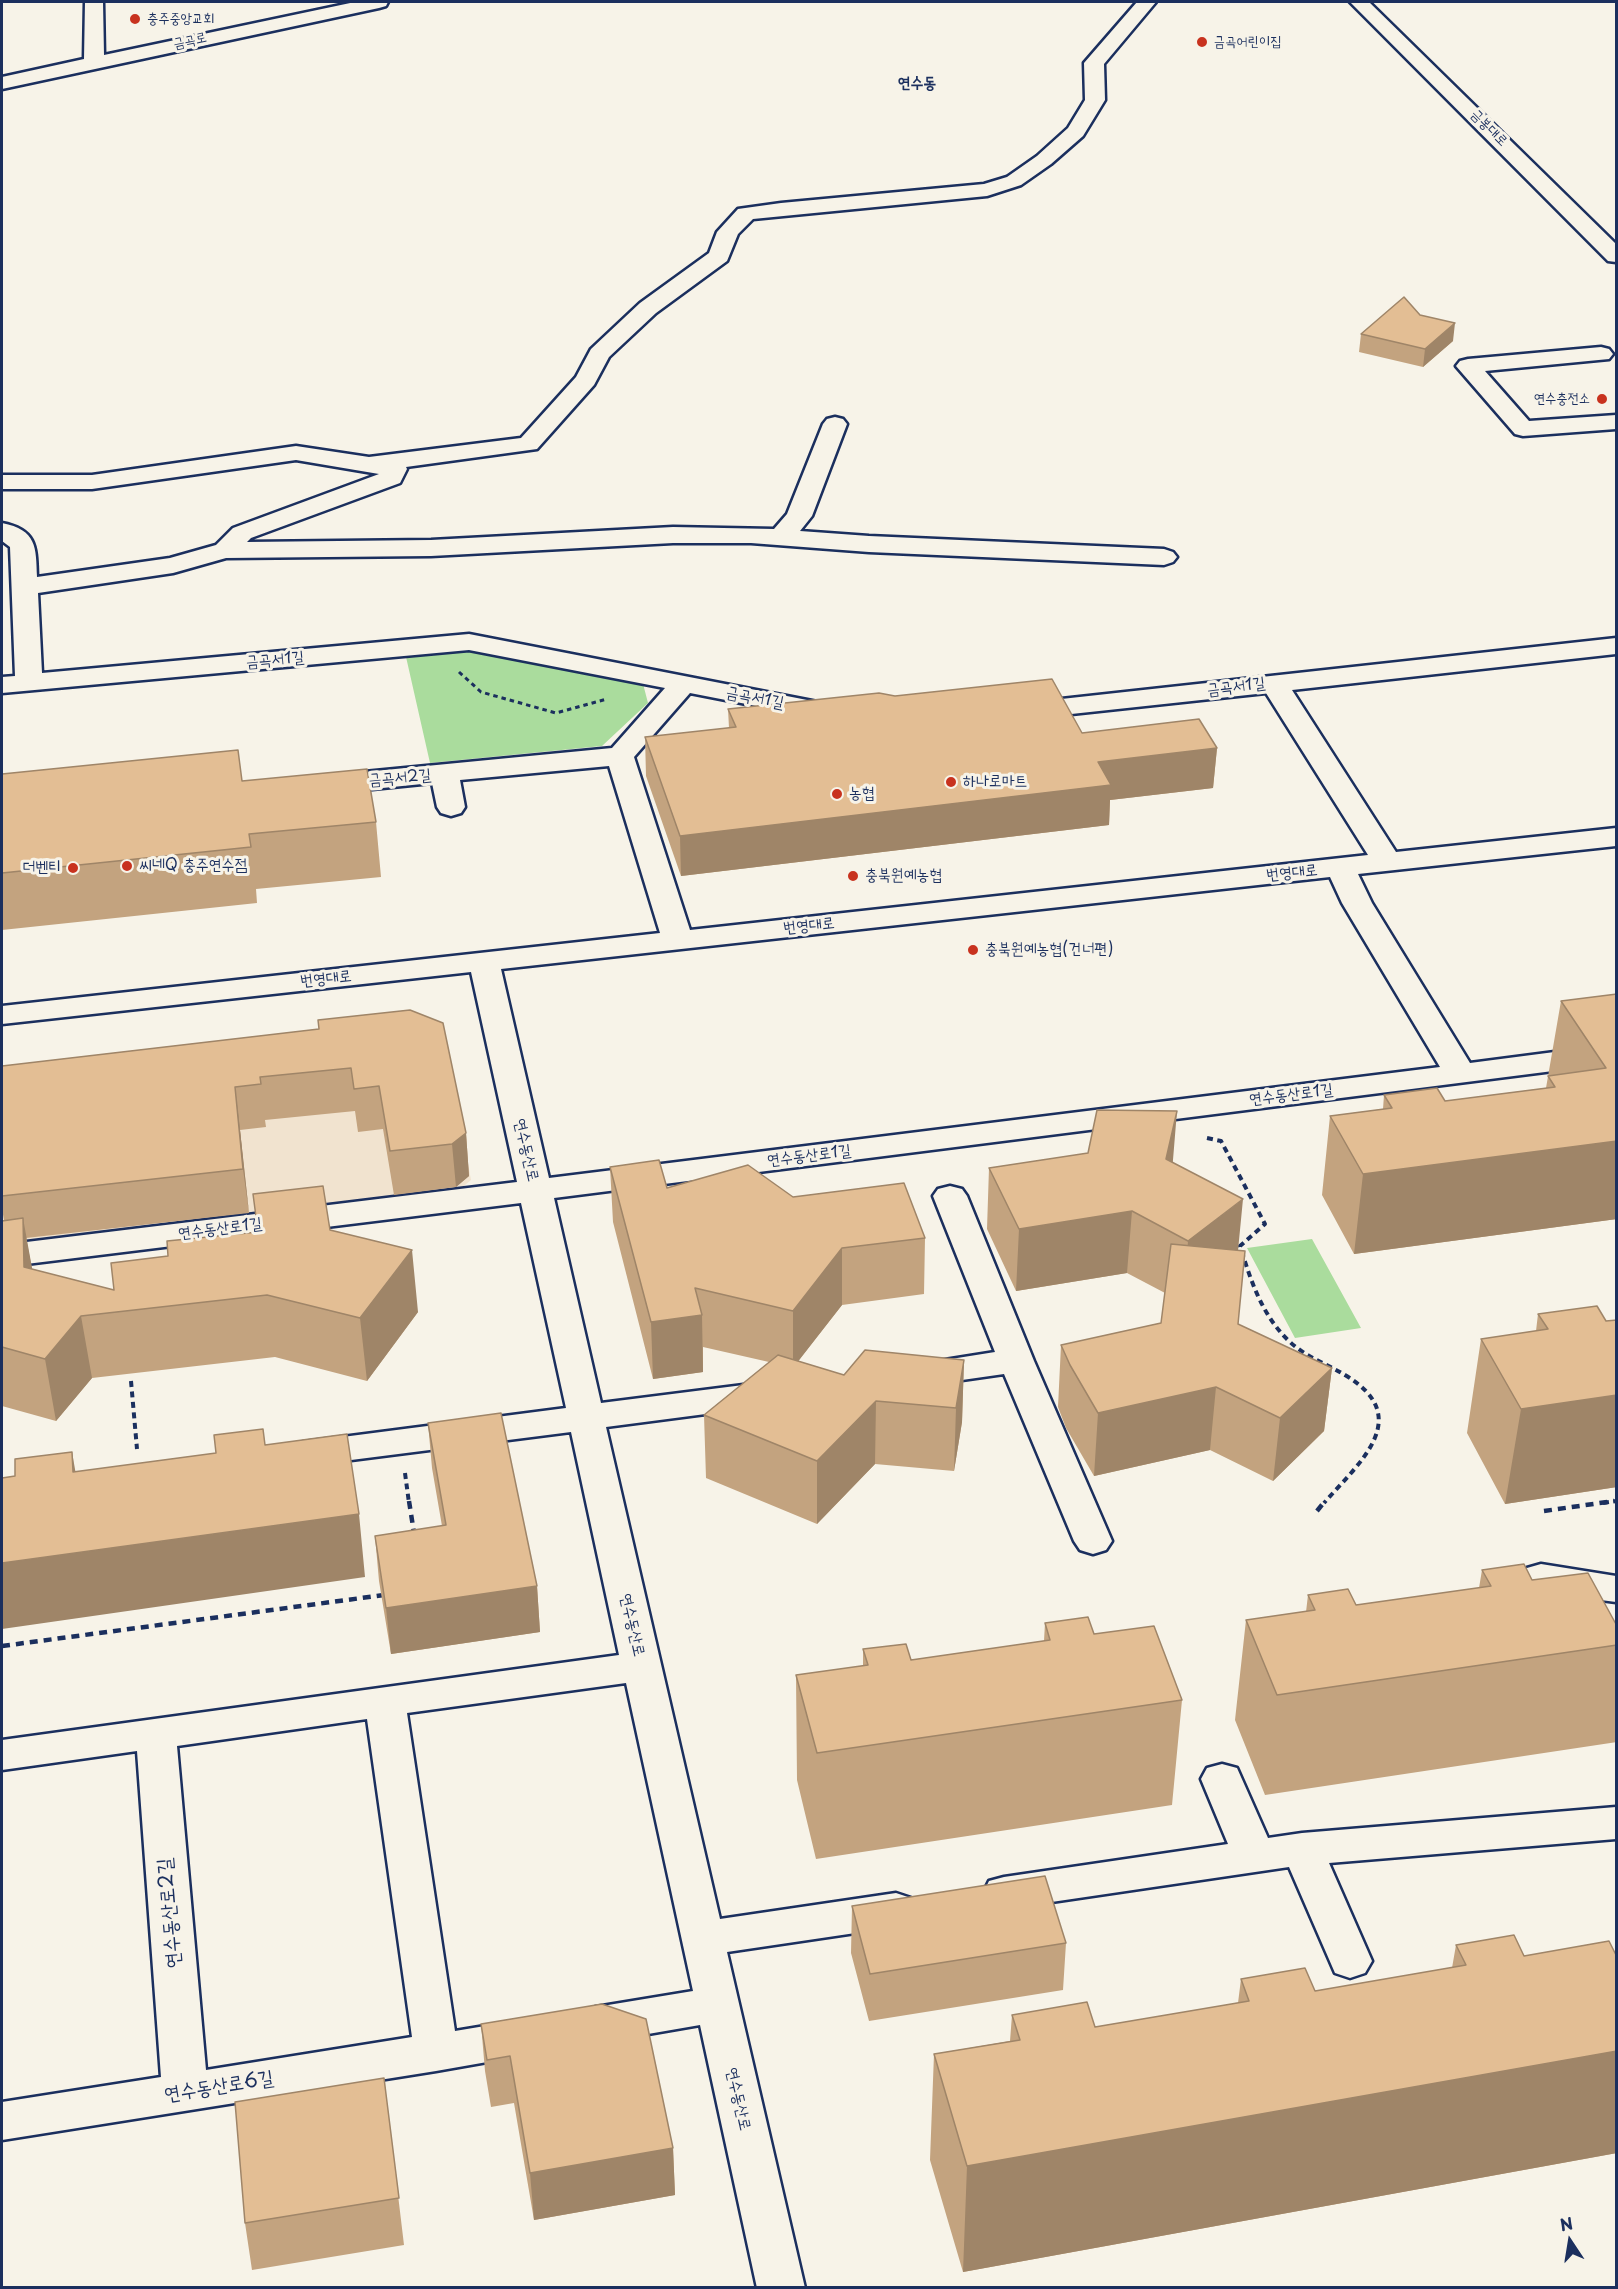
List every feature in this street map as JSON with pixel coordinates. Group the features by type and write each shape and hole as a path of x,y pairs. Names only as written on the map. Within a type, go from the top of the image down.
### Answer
{"street":[{"path":"94,2 94,62"},
{"name":"금곡로","path":"2,81 379,2"},
{"path":"372,464 528,444 586,380 599,354 648,308 719,256 728,232 746,214 936,196 987,189 1014,181 1044,160 1076,132 1095,100 1094,63 1147,2"},
{"name":"금봉대로","path":"1359,2 1617,256"},
{"path":"1611,358 1468,366 1523,429 1617,422"},
{"path":"781,537 799,516 836,424"},
{"path":"2,482 92,482 296,453 395,469 391,478 242,533 225,550"},
{"path":"2,530 23,544 29,682"},
{"path":"25,588 173,565 225,550 431,548 673,535 781,537 868,544 1164,557"},
{"name":"금곡서1길","path":"2,685 469,642 851,716"},
{"name":"금곡서1길","path":"999,714 1617,646"},
{"path":"1274,683 1387,862"},
{"path":"678,941 620,756 682,684"},
{"path":"760,727 774,702"},
{"name":"금곡서2길","path":"292,788 620,756"},
{"path":"444,773 451,807"},
{"name":"번영대로","path":"2,1015 1617,837"},
{"path":"1340,867 1357,903 1460,1074"},
{"name":"연수동산로","path":"484,962 781,2288"},
{"name":"연수동산로1길","path":"2,1256 1617,1054"},
{"path":"950,1196 1016,1361 1093,1541"},
{"path":"888,1378 1016,1361"},
{"path":"270,1458 794,1390"},
{"path":"1578,1649 1540,1578 1617,1589"},
{"path":"2,1755 642,1666"},
{"path":"385,1702 436,2053"},
{"name":"연수동산로2길","path":"156,1734 185,2092"},
{"path":"1222,1779 1254,1855"},
{"path":"702,1939 1254,1855 1617,1823"},
{"path":"1302,1849 1350,1961"},
{"name":"연수동산로6길","path":"2,2121 436,2053 717,2004"}],"path":[{"path":"430,645 481,692 520,704 556,713 612,698"},
{"path":"1199,1137 1221,1141 1265,1224 1240,1246 1255,1293 1277,1328 1304,1352 1347,1374 1365,1390 1379,1412 1377,1439 1317,1511"},
{"path":"131,1381 137,1449"},
{"path":"404,1472 416,1540"},
{"path":"1544,1511 1617,1501"},
{"path":"2,1646 395,1593"}],"shaded area":[{"path":"411,1049 450,1065 471,1180 452,1196 2,1248 2,1094"}],"green space":[{"path":"469,642 641,676 648,703 602,746 430,763 404,648"},
{"path":"1312,1239 1361,1328 1295,1338 1247,1248"}],"building":[{"path":"1404,297 1420,315 1455,323 1425,349 1361,334"},
{"path":"1052,679 1082,733 1199,719 1217,748 1098,762 1111,785 680,836 645,737 736,727 728,709 879,693 895,696"},
{"path":"238,750 242,781 367,769 376,822 249,834 251,847 2,873 2,774"},
{"path":"1617,994 1617,1141 1363,1174 1330,1116 1392,1108 1384,1095 1437,1088 1445,1101 1555,1087 1548,1076 1606,1068 1561,1001"},
{"path":"410,1010 443,1023 466,1133 452,1144 390,1151 379,1086 354,1089 351,1068 260,1077 261,1084 235,1087 243,1169 2,1196 2,1066 319,1029 318,1020"},
{"path":"1097,1110 1177,1111 1166,1159 1243,1199 1188,1241 1132,1211 1019,1229 989,1168 1088,1153"},
{"path":"659,1160 667,1188 748,1165 793,1197 904,1183 925,1238 842,1248 793,1311 695,1288 702,1315 651,1322 610,1167"},
{"path":"323,1186 330,1230 412,1250 360,1318 267,1295 81,1316 45,1359 2,1347 2,1221 23,1218 24,1267 114,1290 111,1263 168,1256 167,1241 258,1232 253,1194"},
{"path":"1171,1244 1245,1251 1238,1324 1332,1368 1280,1418 1216,1387 1098,1413 1061,1345 1161,1323"},
{"path":"1597,1306 1606,1321 1617,1320 1617,1395 1521,1409 1481,1339 1548,1329 1538,1314"},
{"path":"865,1350 964,1360 956,1408 876,1401 817,1461 704,1415 778,1355 844,1375"},
{"path":"501,1413 537,1586 386,1608 375,1536 446,1525 428,1423"},
{"path":"263,1429 265,1445 347,1434 359,1514 2,1563 2,1478 15,1476 15,1459 72,1452 73,1472 216,1453 214,1435"},
{"path":"1524,1564 1532,1580 1588,1573 1617,1626 1617,1645 1277,1695 1246,1620 1315,1610 1308,1595 1348,1589 1356,1605 1491,1586 1482,1570"},
{"path":"1088,1617 1094,1634 1154,1626 1182,1700 817,1753 796,1675 868,1665 863,1649 906,1644 911,1660 1050,1640 1045,1623"},
{"path":"1045,1876 1066,1943 870,1974 852,1906"},
{"path":"1514,1935 1524,1956 1609,1941 1617,1957 1617,2051 967,2166 934,2054 1020,2040 1012,2015 1087,2002 1095,2027 1249,2001 1241,1979 1305,1968 1315,1991 1466,1965 1456,1945"},
{"path":"602,2004 646,2019 673,2148 530,2173 510,2056 487,2060 481,2024"},
{"path":"384,2078 399,2198 245,2223 235,2102"}],"place":[{"name":"충주중앙교회","path":"135,19"},
{"name":"금곡어린이집","path":"1202,42"},
{"name":"연수충전소","path":"1602,399"},
{"name":"하나로마트","path":"951,782"},
{"name":"농협","path":"837,794"},
{"name":"씨네Q 충주연수점","path":"127,866"},
{"name":"더벤티","path":"73,868"},
{"name":"충북원예농협","path":"853,876"},
{"name":"충북원예농협(건너편)","path":"973,950"}],"district":[{"name":"연수동","path":"917,84"}]}
